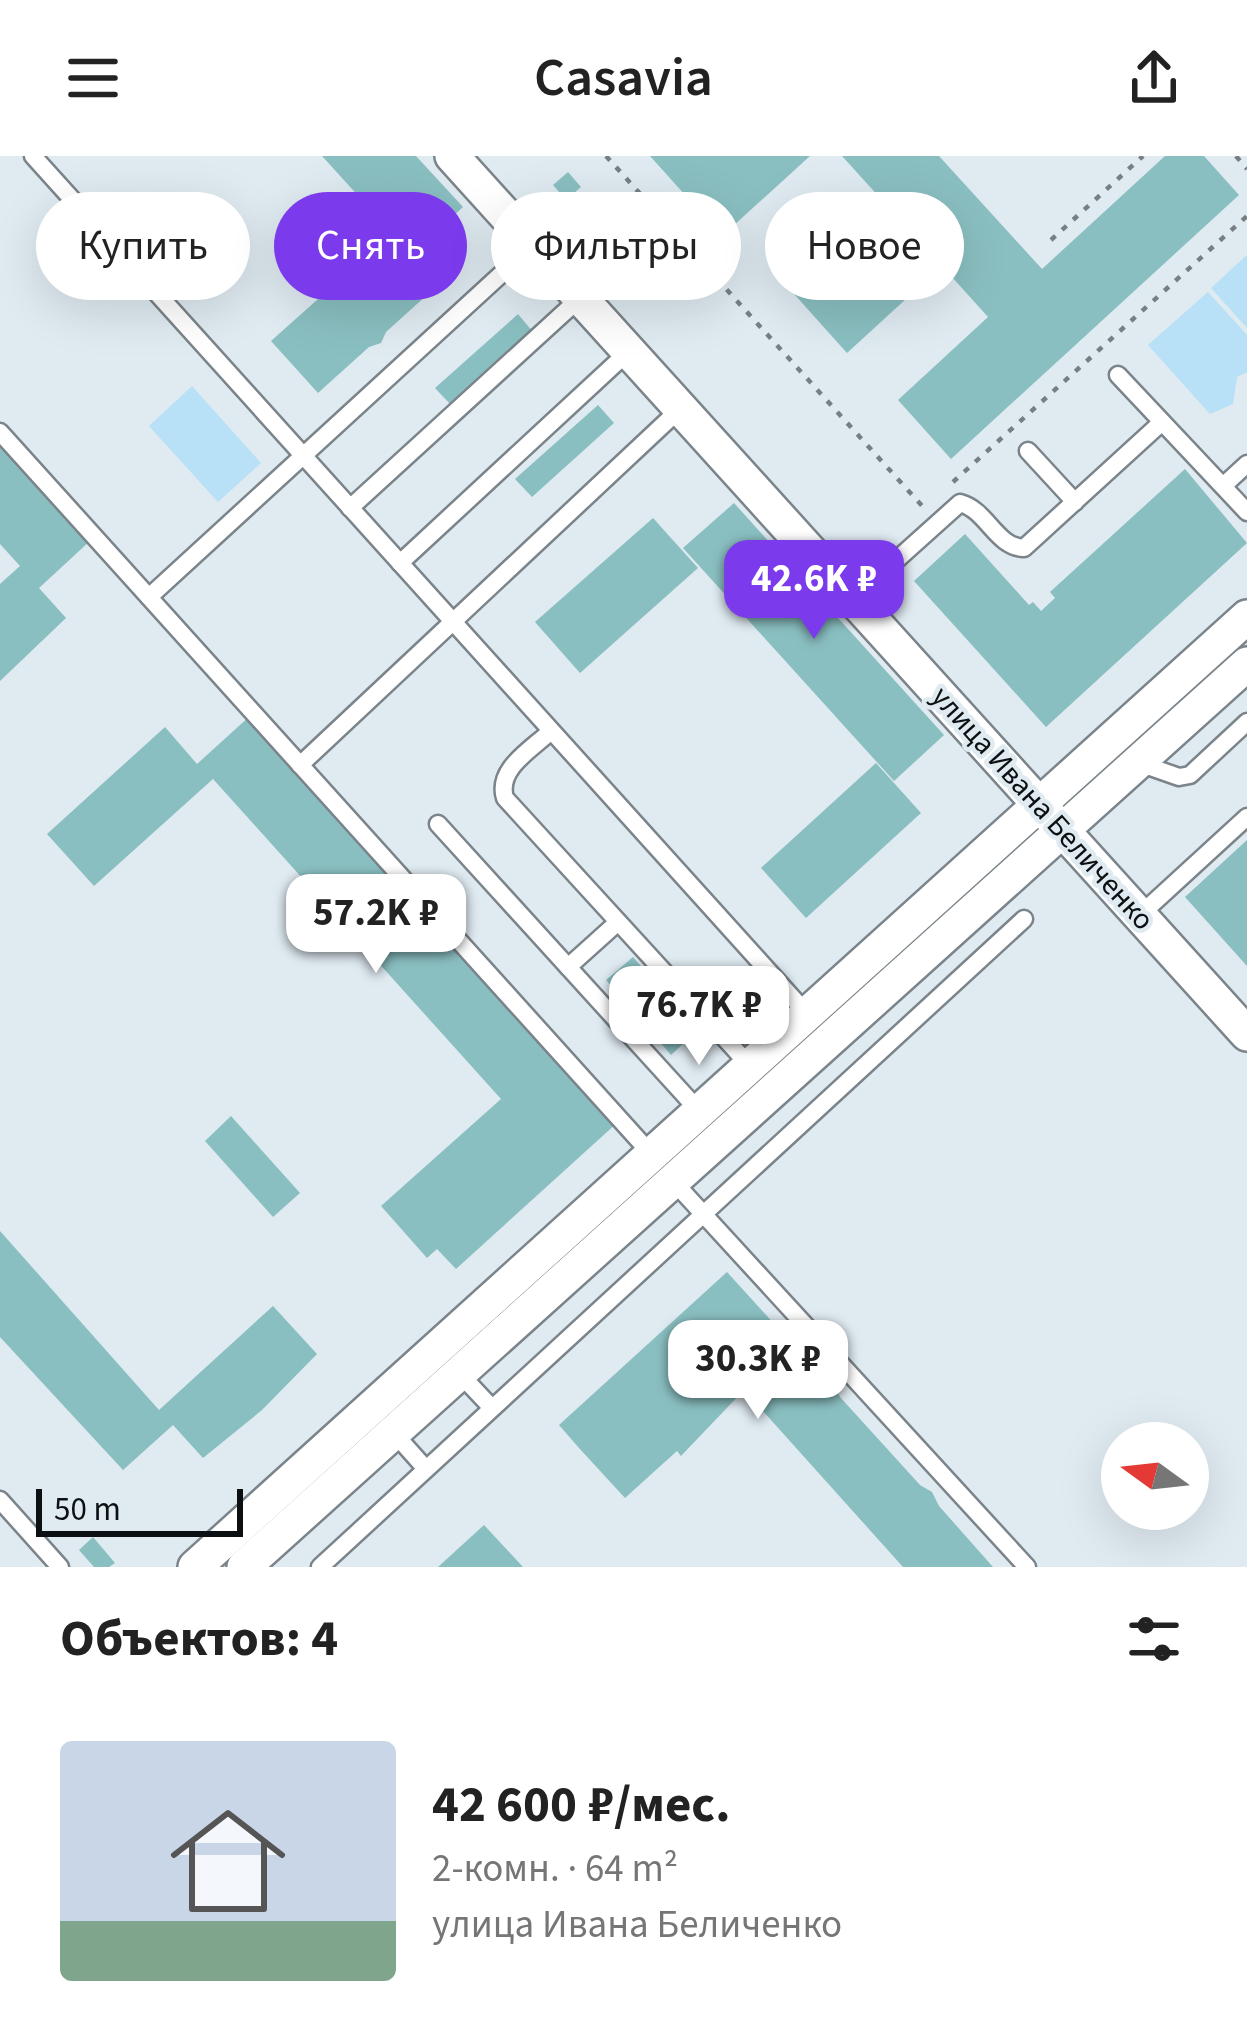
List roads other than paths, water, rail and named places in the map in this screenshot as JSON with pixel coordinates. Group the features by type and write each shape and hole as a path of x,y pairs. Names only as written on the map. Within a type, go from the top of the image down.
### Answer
{"street":[{"name":"улица Ивана Беличенко","path":"452,156 491,199"},
{"name":"улица Ивана Беличенко","path":"582,300 1247,1034"},
{"path":"196,1567 663,1168 1051,818 1247,617"},
{"path":"244,1567 459,1373 663,1168 701,1113 808,1016 1051,818 1138,763 1247,664"}],"lane":[{"path":"33,156 808,1016"},
{"path":"149,597 491,284"},
{"path":"350,508 578,300"},
{"path":"400,563 629,351"},
{"path":"1118,375 1247,512"},
{"path":"300,765 681,409"},
{"path":"854,599 960,503 973,507 1018,548 1162,422"},
{"path":"0,432 1027,1567"},
{"path":"1028,451 1075,502"},
{"path":"1222,487 1247,464"},
{"path":"1138,763 1180,777 1190,775 1247,722"},
{"path":"551,731 508,770 501,788 752,1067"},
{"path":"1140,916 1247,818"},
{"path":"438,824 701,1113"},
{"path":"320,1567 1024,919"},
{"path":"568,967 618,922"},
{"path":"459,1373 492,1408"},
{"path":"393,1432 426,1469"},
{"path":"0,1500 60,1567"}]}
